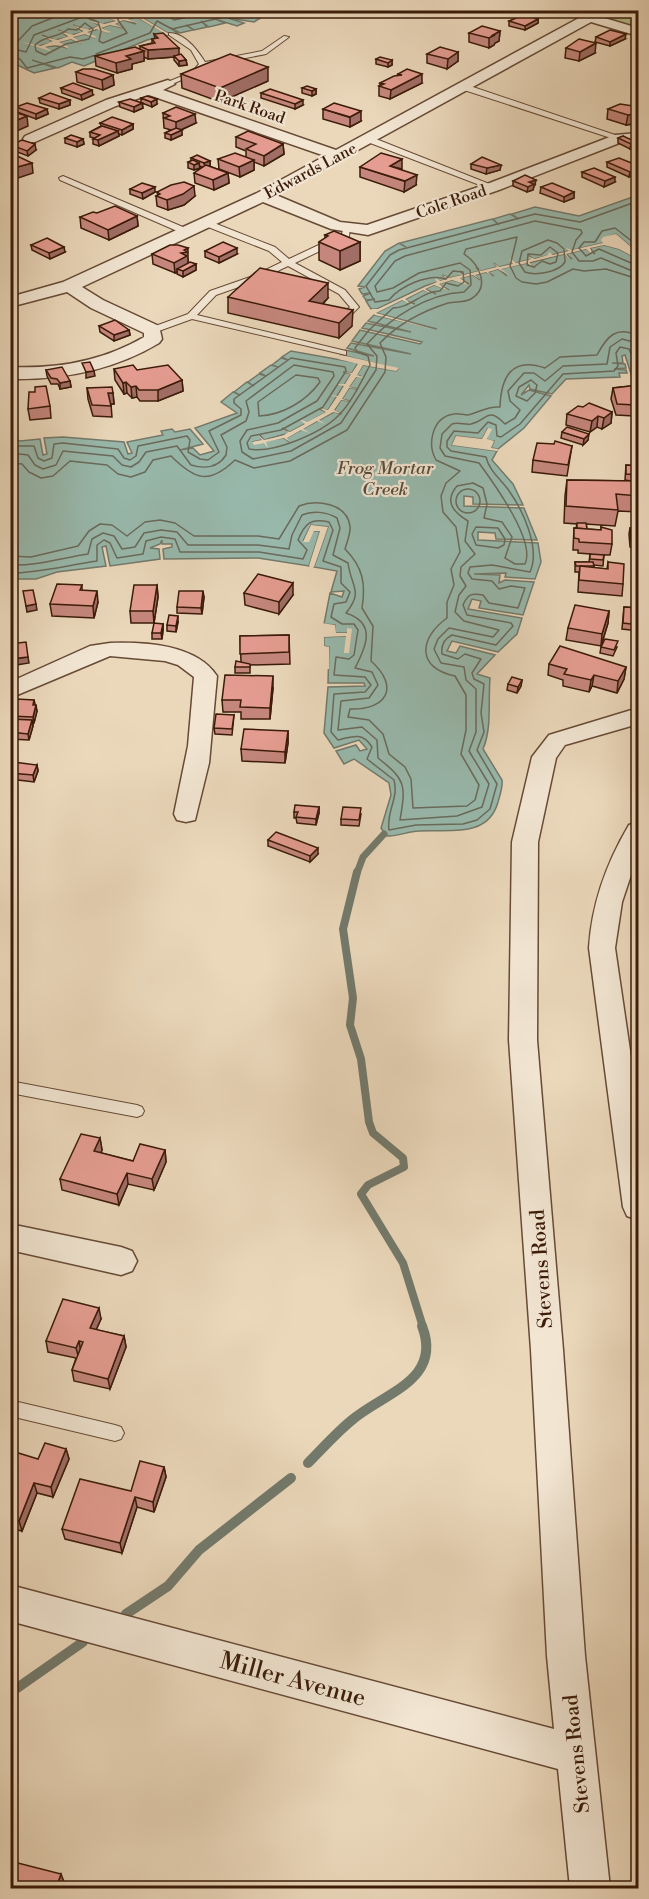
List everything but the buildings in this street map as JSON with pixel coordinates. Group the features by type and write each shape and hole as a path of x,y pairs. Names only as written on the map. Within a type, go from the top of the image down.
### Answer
{"street":[{"path":"563,10 599,14 639,32"},
{"name":"Edwards Lane","path":"10,302 69,286 263,196 599,14"},
{"path":"30,139 127,96 152,91 172,82"},
{"name":"Park Road","path":"152,91 336,155"},
{"name":"Cole Road","path":"263,196 319,220 347,228 368,230 492,187 620,138 639,137"},
{"path":"10,373 44,374 114,358 136,351 153,339 153,330 97,304 69,286"},
{"path":"10,691 98,651 110,649 143,650 164,654 200,669 206,676 205,714 195,782 186,814"},
{"name":"Stevens Road","path":"590,1888 566,1656 546,1338 523,1040 525,842 544,756 557,740 639,716"},
{"path":"639,831 621,863 604,914 604,974 628,1067 639,1207"},
{"path":"10,1237 121,1261"},
{"name":"Miller Avenue","path":"10,1603 576,1754"}],"lane":[{"path":"171,34 194,50 203,64"},
{"path":"172,82 194,73 203,64 264,53 286,37"},
{"path":"464,87 620,138"},
{"path":"368,139 492,187"},
{"path":"63,178 187,232"},
{"path":"206,223 272,249 287,262 342,292 355,307 343,318"},
{"path":"153,330 192,316 213,293 256,278 346,235 347,228"},
{"path":"192,316 343,353"},
{"path":"10,1087 137,1111"},
{"path":"10,1408 115,1433"}],"green space":[{"path":"579,11 638,11 638,29"}],"water":[{"path":"119,10 131,16 117,19 104,14 116,21 102,24 89,19 100,26 87,30 73,25 84,32 71,35 58,30 68,37 55,40 42,35 53,42 39,46 67,48 59,42 71,39 81,43 73,37 85,34 95,38 87,32 99,29 109,33 101,28 110,25 123,28 115,24 123,20 136,24 128,19 137,17 169,35 147,40 84,66 72,62 58,68 32,60 55,68 34,73 11,62 11,17 28,11"},
{"path":"156,10 166,14 163,11 261,11 267,14 254,22 228,18 244,23 237,26 215,19 225,23 209,27 201,21 207,27 194,30 186,25 193,30 180,33 171,28 178,34 171,35 139,16 143,13 151,17 148,12"},
{"path":"638,195 638,253 616,234 605,238 603,243 534,259 528,255 532,259 499,267 494,263 497,267 481,271 476,267 479,271 464,275 460,271 463,275 449,278 442,275 447,279 425,286 377,309 371,309 366,301 375,299 366,300 363,296 371,293 362,294 359,289 365,287 358,286 385,251 399,243 406,247 400,243 492,219 499,225 493,219 510,214 519,219 512,214 535,207 579,216"},
{"name":"Frog Mortar Creek","path":"604,245 619,249 634,257 638,256 638,376 632,377 625,355 622,356 623,363 612,363 625,364 626,368 614,369 626,370 627,373 619,373 620,377 566,379 552,394 530,389 529,385 521,395 529,390 551,396 524,428 498,449 491,448 494,441 487,440 488,428 482,439 456,436 452,445 497,451 492,460 513,484 523,505 473,504 473,497 464,496 464,506 524,508 537,540 496,539 495,533 478,532 478,540 538,543 541,562 535,579 505,577 506,573 474,574 500,575 499,583 505,580 534,582 523,615 479,608 481,601 472,599 468,609 522,618 517,634 498,652 452,641 447,651 456,653 460,646 495,655 477,674 490,678 489,724 483,749 502,780 498,802 493,814 485,822 465,830 415,831 387,836 381,828 391,795 389,783 354,759 344,764 336,751 356,745 360,751 367,749 359,740 334,748 324,733 328,687 365,686 364,683 328,683 329,647 324,646 324,637 346,636 347,633 335,633 335,625 324,624 330,593 342,597 344,591 331,592 337,571 314,567 328,527 311,525 303,541 314,531 320,531 309,566 258,558 164,559 163,549 172,547 172,544 162,544 162,540 160,544 150,548 159,549 160,559 110,566 106,546 102,547 106,566 57,572 36,579 11,579 11,439 20,441 40,439 43,455 47,454 44,438 63,437 124,442 128,454 132,453 127,442 163,435 161,431 172,429 175,432 190,429 203,444 180,450 193,448 200,455 214,451 195,428 237,413 221,402 233,392 240,395 234,392 247,382 254,386 248,382 259,374 266,376 260,373 271,365 278,367 272,365 281,358 288,360 282,357 291,351 358,363 352,373 343,372 351,374 328,410 319,409 327,412 290,432 282,428 289,433 264,440 260,435 262,440 252,442 284,438 289,442 286,438 334,412 342,414 334,411 341,400 350,401 342,399 349,388 358,389 349,387 356,377 361,376 356,376 363,365 396,371 398,369 341,355 345,350 374,356 347,348 351,343 411,354 352,341 360,330 420,344 422,342 362,328 366,323 411,332 368,321 374,315 437,329 376,313 402,300 415,304 404,300 423,290 436,294 425,289 434,285 449,290 438,284 452,280 469,284 459,278 473,275 480,280 475,275 486,272 494,276 488,272 498,269 507,276 500,269 527,263 535,268 529,263 564,254 572,259 566,254 586,249 595,254 590,248"}],"pier":[{"path":"119,10 136,14 141,11 156,11 148,13 153,17 143,13 139,16 171,35 167,35 137,17 131,17 128,19 138,23 123,20 115,24 124,28 110,25 101,28 111,32 108,33 96,29 87,32 97,37 94,38 85,34 73,37 82,42 80,43 71,39 59,42 69,47 67,48 56,44 45,47 53,52 22,42 41,46 53,41 40,36 58,40 69,36 56,30 74,35 84,31 71,25 90,30 100,25 87,20 105,24 116,21 102,15 104,14 118,19 131,16"},
{"path":"616,234 638,253 638,256 634,257 619,249 604,245 590,248 593,255 586,249 566,254 571,260 564,254 529,262 536,269 527,263 501,269 509,275 498,269 488,272 493,277 486,272 475,275 481,280 473,275 460,278 468,285 452,280 439,284 449,291 434,285 425,289 435,295 423,290 405,299 414,306 402,300 376,313 436,330 375,315 371,309 378,309 437,282 434,277 440,281 447,279 442,275 449,278 462,275 458,272 464,275 479,271 476,267 481,271 497,267 494,263 499,267 513,264 509,260 511,259 516,263 531,259 527,256 535,259 548,255 549,252 553,255 569,251 566,248 572,250 603,243 601,240 603,237"},
{"path":"341,355 399,368 396,371 363,365 357,375 365,378 356,377 349,387 358,389 349,388 342,399 350,401 341,400 334,410 342,414 333,412 319,420 325,424 317,421 303,429 310,433 301,430 287,438 290,442 284,438 266,442 268,448 264,443 254,445 252,442 262,440 258,435 264,440 283,436 288,432 280,429 290,432 305,424 299,419 307,422 326,412 319,408 328,410 337,397 329,395 338,396 344,386 335,384 345,384 351,374 343,372 352,373 358,364 338,359"},
{"path":"488,428 492,429 487,439 494,441 491,448 498,449 497,451 452,445 456,436 482,439"},
{"path":"311,525 328,527 314,567 309,566 320,531 314,531 309,542 303,542"},
{"path":"321,623 335,625 336,633 347,633 347,628 352,629 349,653 344,653 346,636 324,637 324,646 329,647 329,669 325,669 326,649 322,647 321,637 332,633 332,628 324,628"}],"waterway":[{"path":"357,873 363,857 384,834"},
{"path":"357,872 343,929 353,998 350,1025 361,1059 369,1122 373,1133 403,1158 404,1167 368,1185 361,1194 403,1263 423,1327"},
{"path":"308,1463 352,1420 394,1393 418,1372 424,1360 426,1344 422,1326"},
{"path":"126,1614 168,1586 199,1550 291,1478"},
{"path":"10,1693 83,1642"}]}
